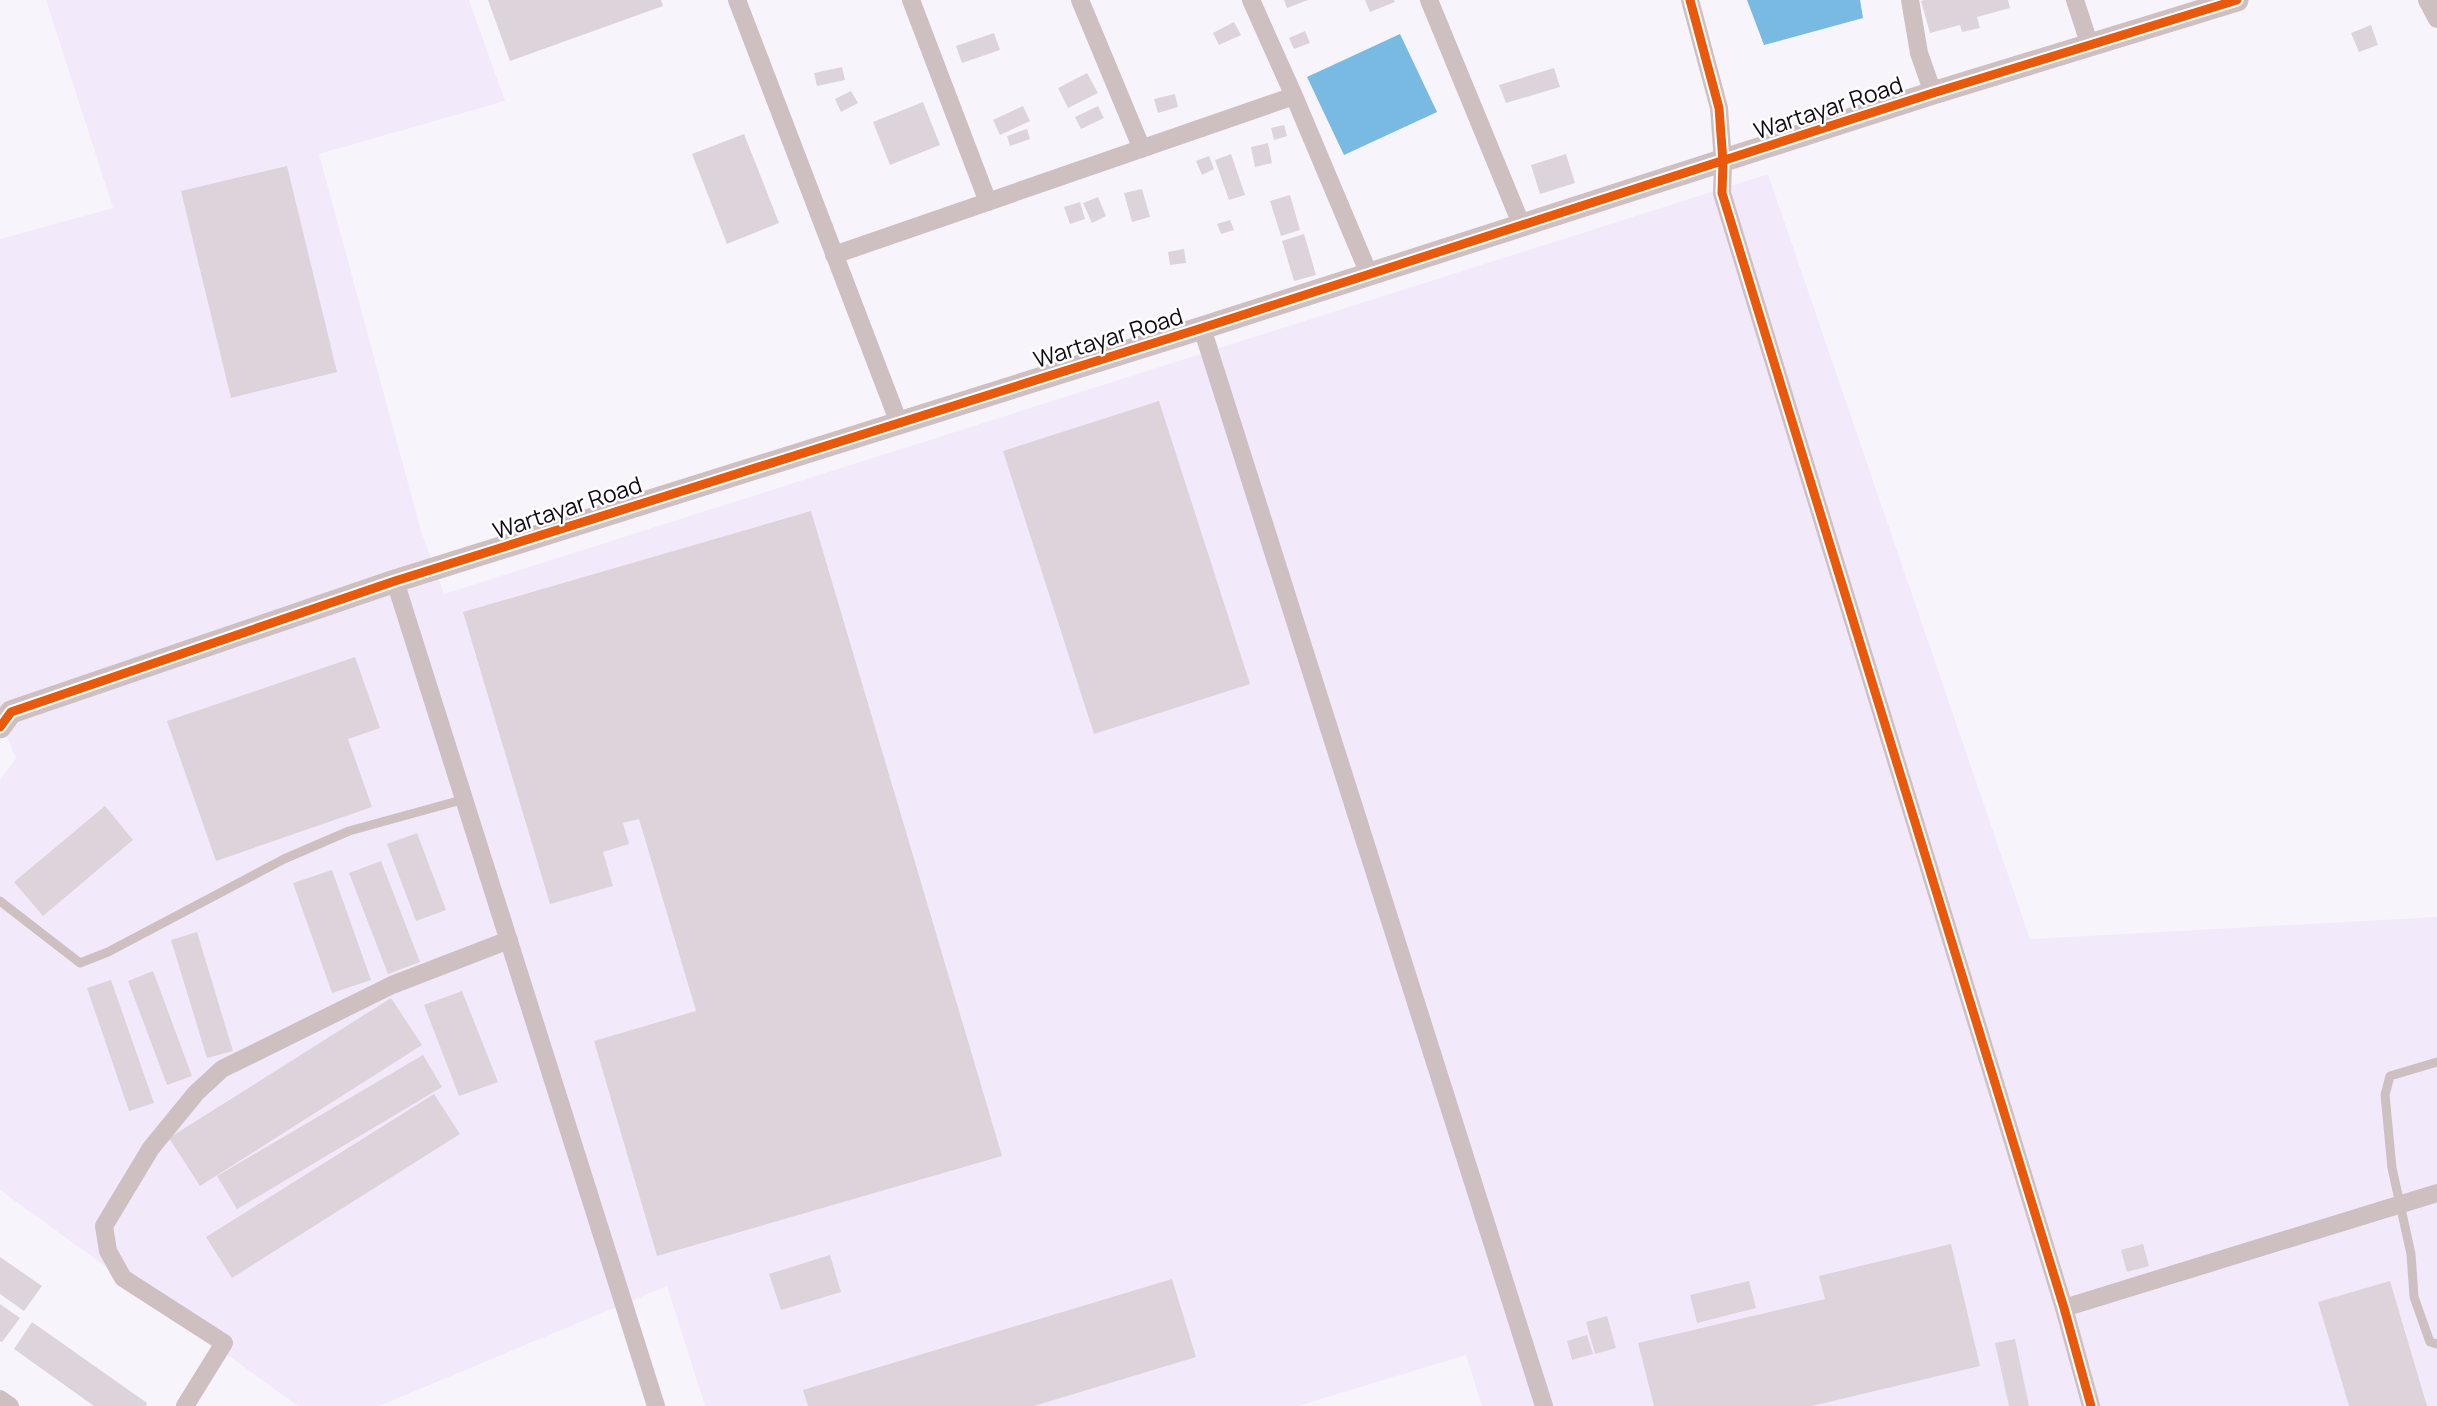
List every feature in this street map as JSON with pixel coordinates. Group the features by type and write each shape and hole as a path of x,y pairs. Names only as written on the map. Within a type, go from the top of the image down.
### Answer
{"street":[{"path":"737,0 899,423"},
{"path":"911,0 988,202"},
{"path":"1080,0 1142,149"},
{"path":"1251,0 1368,274"},
{"path":"1429,0 1522,226"},
{"path":"1690,0 1719,108 1722,193 2064,1308 2091,1406"},
{"path":"1910,0 1919,53 1933,93"},
{"path":"2075,0 2090,46"},
{"name":"Wartayar Road","path":"0,727 11,712 395,582 1202,328 1933,93 2237,0"},
{"path":"2427,0 2437,19"},
{"path":"834,254 1294,96"},
{"path":"1202,328 1544,1406"},
{"path":"395,582 466,799 656,1406"},
{"path":"185,1406 224,1343 123,1278 108,1251 104,1226 150,1148 196,1093 222,1069 392,985 509,940"},
{"path":"2064,1308 2437,1193"},
{"path":"0,1399 10,1406"}],"lane":[{"path":"0,901 80,963 108,952 284,859 349,831 466,799"},
{"path":"2437,1062 2390,1076 2385,1095 2392,1168 2411,1254 2414,1297 2430,1342 2437,1344"}],"shaded area":[{"path":"46,0 469,0 505,101 319,154 421,531 444,594 1768,174 2030,939 2437,917 2437,1406 1482,1406 1466,1355 1298,1406 705,1406 667,1286 379,1406 298,1406 0,1190 0,780 16,758 0,722 0,239 113,208"}],"water":[{"path":"1747,0 1860,0 1863,18 1764,45"},
{"path":"1400,34 1437,112 1344,155 1307,77"}],"building":[{"path":"488,0 661,0 663,6 510,61"},
{"path":"1284,0 1308,0 1287,8"},
{"path":"1365,0 1394,0 1395,2 1370,12"},
{"path":"2008,0 2010,8 1977,17 1980,28 1962,32 1960,25 1930,33 1921,1"},
{"path":"1234,22 1241,35 1219,45 1213,33"},
{"path":"2371,25 2378,45 2359,52 2351,33"},
{"path":"1305,31 1310,43 1294,49 1289,38"},
{"path":"994,33 1000,50 962,63 956,46"},
{"path":"842,67 845,80 817,86 814,73"},
{"path":"1554,68 1560,87 1506,103 1499,85"},
{"path":"1087,73 1098,93 1068,108 1058,88"},
{"path":"851,91 858,103 841,112 835,99"},
{"path":"1175,94 1178,107 1158,113 1154,99"},
{"path":"923,102 940,145 890,165 873,122"},
{"path":"1023,106 1030,121 1000,135 993,120"},
{"path":"1098,106 1104,118 1081,129 1075,117"},
{"path":"1284,125 1287,136 1274,140 1271,128"},
{"path":"1027,129 1030,139 1010,146 1007,136"},
{"path":"744,134 779,223 727,244 692,154"},
{"path":"1268,143 1272,163 1255,167 1251,147"},
{"path":"1231,154 1245,195 1229,200 1215,160"},
{"path":"1566,154 1575,183 1540,194 1531,165"},
{"path":"1209,156 1214,169 1202,175 1196,161"},
{"path":"287,166 337,372 231,398 181,191"},
{"path":"1142,189 1150,217 1132,222 1124,193"},
{"path":"1290,195 1300,230 1281,236 1270,201"},
{"path":"1098,197 1106,216 1092,223 1083,203"},
{"path":"1080,202 1085,219 1070,224 1064,207"},
{"path":"1230,220 1234,230 1221,234 1217,224"},
{"path":"1304,234 1316,275 1294,281 1282,241"},
{"path":"1184,249 1186,263 1170,265 1168,252"},
{"path":"1159,401 1250,684 1094,734 1003,451"},
{"path":"811,511 1002,1156 657,1256 594,1041 696,1011 639,819 623,823 629,844 603,852 613,886 550,904 463,612"},
{"path":"355,657 380,728 348,739 372,807 216,861 167,721"},
{"path":"105,806 133,840 43,916 14,882"},
{"path":"417,833 446,910 416,921 387,844"},
{"path":"381,861 420,962 388,974 349,873"},
{"path":"332,870 371,980 332,993 293,883"},
{"path":"197,932 233,1051 207,1058 171,940"},
{"path":"153,971 192,1076 167,1085 128,981"},
{"path":"111,980 154,1103 129,1111 87,988"},
{"path":"462,991 498,1082 459,1096 424,1005"},
{"path":"391,998 422,1045 200,1186 169,1138"},
{"path":"423,1055 442,1087 237,1209 217,1176"},
{"path":"434,1094 460,1134 232,1278 206,1237"},
{"path":"1951,1244 1980,1366 1812,1406 1654,1406 1638,1343 1825,1299 1819,1276"},
{"path":"2143,1244 2149,1266 2127,1272 2121,1250"},
{"path":"830,1255 841,1292 781,1310 769,1274"},
{"path":"0,1257 42,1286 24,1311 0,1294"},
{"path":"1172,1279 1196,1357 1034,1406 808,1406 803,1390"},
{"path":"1749,1281 1756,1308 1697,1323 1690,1295"},
{"path":"2390,1281 2427,1406 2349,1406 2318,1302"},
{"path":"0,1304 20,1318 2,1342 0,1341"},
{"path":"1607,1316 1616,1348 1595,1354 1586,1322"},
{"path":"32,1322 147,1403 146,1406 94,1406 14,1349"},
{"path":"1587,1335 1593,1354 1572,1360 1567,1341"},
{"path":"2015,1339 2029,1406 2009,1406 1995,1343"}],"cycle path":[{"path":"1690,0 1719,108 1722,193 2064,1308 2091,1406"},
{"path":"0,727 11,712 395,581 1202,328 1933,93 2237,0"}]}
